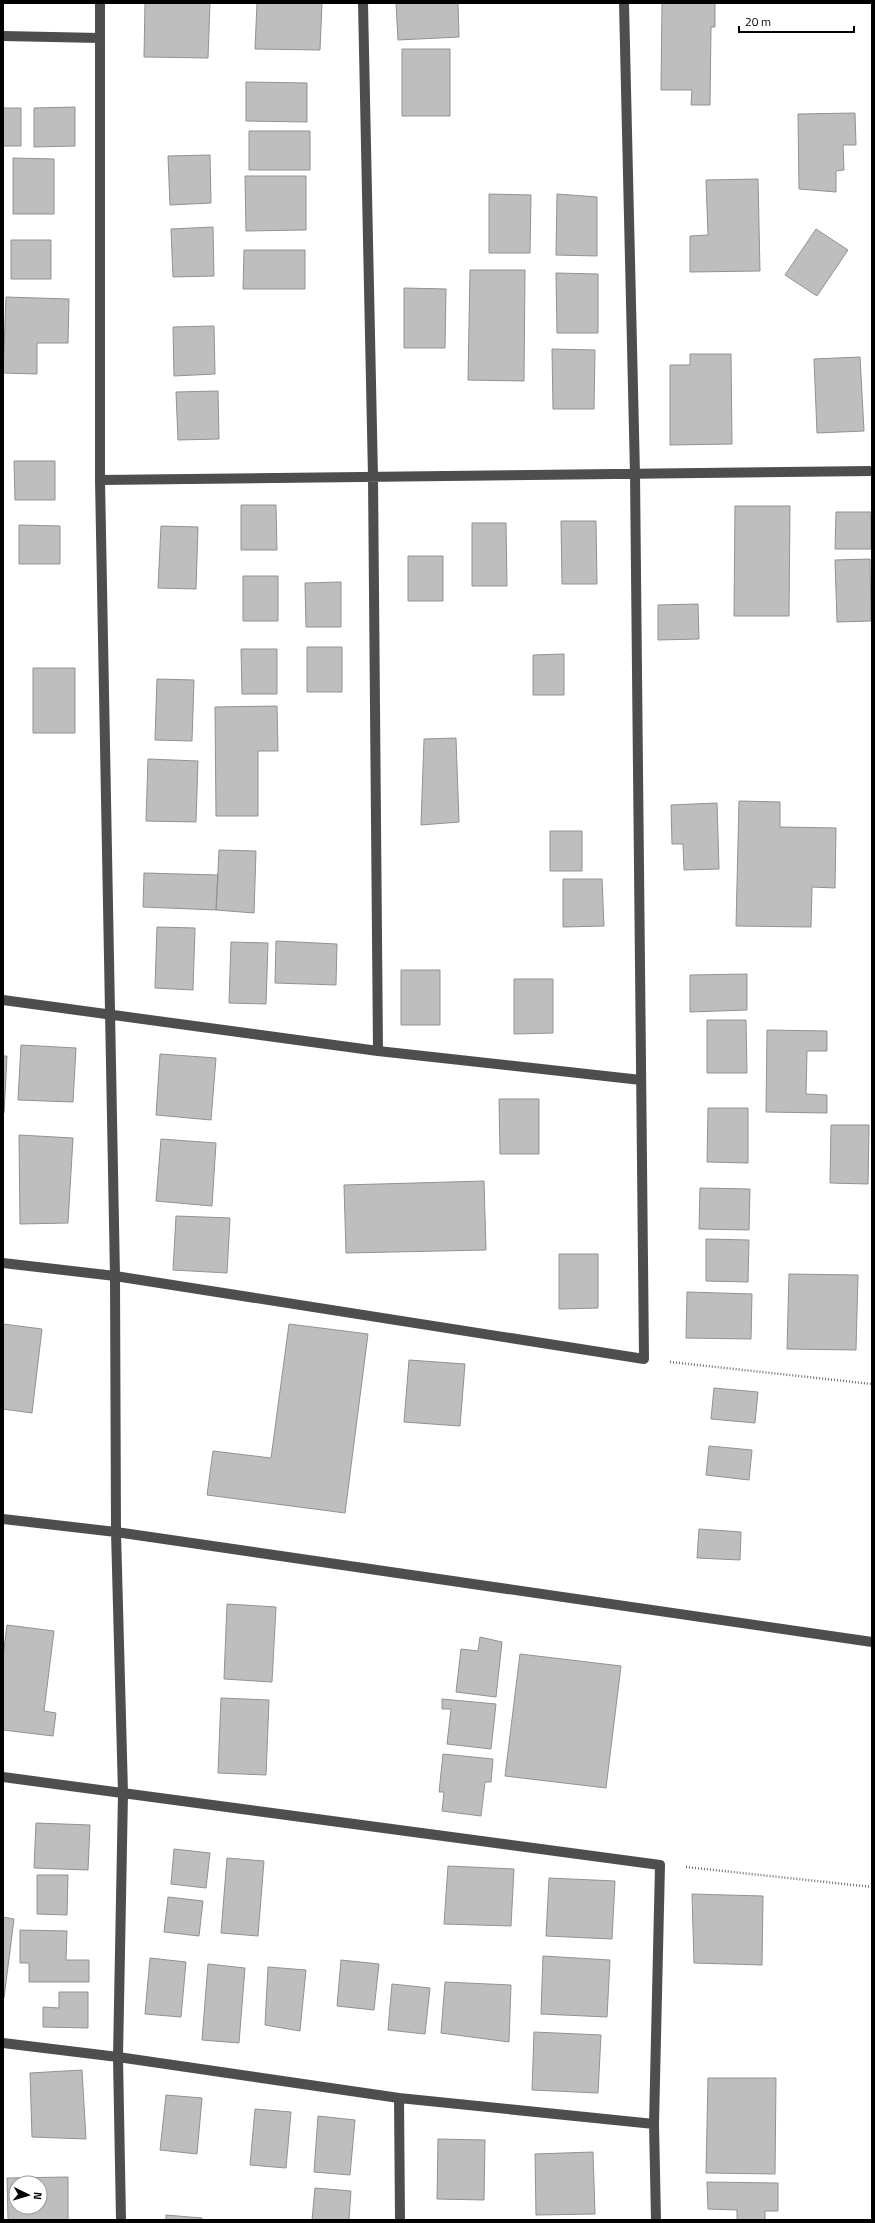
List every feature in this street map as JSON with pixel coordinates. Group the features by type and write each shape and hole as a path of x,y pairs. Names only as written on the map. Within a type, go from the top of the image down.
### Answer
{"street":[{"path":"100,3 100,480 115,1276 116,1532 123,1793 118,2057 121,2220"},
{"path":"363,3 373,477 378,1051"},
{"path":"3,1263 115,1276 644,1359 634,474 624,3"},
{"path":"3,36 100,38"},
{"path":"100,480 872,471"},
{"path":"3,1000 378,1051 641,1080"},
{"path":"3,1519 116,1532 872,1642"},
{"path":"3,1777 660,1864 654,2124 656,2220"},
{"path":"3,2044 118,2057 399,2098 654,2124"},
{"path":"399,2098 400,2220"}],"path":[{"path":"644,1359 872,1384"},
{"path":"660,1864 872,1887"}],"building":[{"path":"145,3 210,3 208,58 144,57"},
{"path":"257,3 322,3 320,50 255,49"},
{"path":"396,3 458,3 459,37 398,40"},
{"path":"662,3 715,3 715,27 711,27 710,105 691,105 692,90 661,90"},
{"path":"402,49 450,49 450,116 402,116"},
{"path":"246,82 307,83 307,122 246,121"},
{"path":"75,107 75,146 34,147 34,108"},
{"path":"3,108 21,108 21,146 3,146"},
{"path":"855,113 856,145 843,145 844,170 836,171 836,192 799,189 798,114"},
{"path":"249,131 310,131 310,170 249,170"},
{"path":"210,155 211,203 170,205 168,156"},
{"path":"13,158 54,159 54,214 13,214"},
{"path":"245,176 306,176 306,230 246,231"},
{"path":"758,179 760,271 690,272 690,236 708,235 706,180"},
{"path":"489,194 531,195 530,253 489,253"},
{"path":"557,194 597,197 597,256 556,255"},
{"path":"213,227 214,276 173,277 171,229"},
{"path":"816,229 848,250 817,296 785,275"},
{"path":"11,240 51,240 51,279 11,279"},
{"path":"244,250 305,250 305,289 243,289"},
{"path":"470,270 525,270 524,381 468,380"},
{"path":"556,273 598,274 598,333 557,333"},
{"path":"404,288 446,289 445,348 404,348"},
{"path":"6,297 69,299 68,343 37,343 37,374 3,373"},
{"path":"214,326 215,374 174,376 173,327"},
{"path":"552,349 595,350 594,409 553,409"},
{"path":"690,354 731,354 732,444 670,445 670,365 690,365"},
{"path":"860,357 864,431 817,433 814,359"},
{"path":"218,391 219,439 178,440 176,392"},
{"path":"14,461 55,461 55,500 15,500"},
{"path":"241,505 276,505 277,550 241,550"},
{"path":"735,506 790,506 789,616 734,616"},
{"path":"836,512 871,512 871,549 835,549"},
{"path":"561,521 596,521 597,584 562,584"},
{"path":"472,523 506,523 507,586 472,586"},
{"path":"19,525 60,526 60,564 19,564"},
{"path":"161,526 198,527 196,589 158,588"},
{"path":"408,556 443,556 443,601 408,601"},
{"path":"870,559 871,621 837,622 835,560"},
{"path":"243,576 278,576 278,621 243,621"},
{"path":"341,582 341,627 306,627 305,583"},
{"path":"698,604 699,639 658,640 658,605"},
{"path":"307,647 342,647 342,692 307,692"},
{"path":"241,649 277,649 277,694 242,694"},
{"path":"564,654 564,695 533,695 533,655"},
{"path":"33,668 75,668 75,733 33,733"},
{"path":"157,679 194,680 192,741 155,740"},
{"path":"277,706 278,751 258,751 258,816 216,816 215,707"},
{"path":"456,738 459,822 421,825 424,739"},
{"path":"148,759 198,761 196,822 146,821"},
{"path":"739,801 780,802 780,827 836,828 835,888 812,887 811,927 736,926"},
{"path":"717,803 719,869 684,870 683,844 672,844 671,805"},
{"path":"550,831 582,831 582,871 550,871"},
{"path":"219,850 256,851 254,913 216,910"},
{"path":"144,873 218,875 216,910 143,907"},
{"path":"563,879 602,879 604,926 563,927"},
{"path":"157,927 195,928 193,990 155,988"},
{"path":"276,941 337,944 336,985 275,983"},
{"path":"231,942 268,943 266,1004 229,1003"},
{"path":"401,970 440,970 440,1025 401,1025"},
{"path":"747,974 747,1010 690,1012 690,975"},
{"path":"514,979 553,979 553,1033 514,1034"},
{"path":"707,1020 746,1020 747,1073 707,1073"},
{"path":"767,1030 827,1031 827,1051 807,1051 806,1094 827,1095 827,1113 766,1112"},
{"path":"21,1045 76,1048 73,1102 18,1100"},
{"path":"160,1054 216,1058 211,1120 156,1115"},
{"path":"3,1056 7,1056 4,1113 3,1113"},
{"path":"499,1099 539,1099 539,1154 500,1154"},
{"path":"708,1108 748,1108 748,1163 707,1162"},
{"path":"831,1125 869,1125 868,1184 830,1183"},
{"path":"19,1135 73,1138 68,1223 20,1224"},
{"path":"161,1139 216,1143 212,1206 156,1201"},
{"path":"484,1181 486,1250 346,1253 344,1185"},
{"path":"700,1188 750,1189 749,1230 699,1229"},
{"path":"176,1216 230,1218 227,1273 173,1270"},
{"path":"706,1239 749,1240 748,1282 706,1281"},
{"path":"559,1254 598,1254 598,1308 559,1309"},
{"path":"789,1274 858,1275 856,1350 787,1349"},
{"path":"687,1292 752,1294 751,1339 686,1338"},
{"path":"3,1324 42,1329 32,1413 3,1409"},
{"path":"289,1324 368,1334 345,1513 207,1495 213,1451 271,1458"},
{"path":"409,1360 465,1364 460,1426 404,1422"},
{"path":"714,1388 758,1392 755,1423 711,1419"},
{"path":"709,1446 752,1450 749,1480 706,1475"},
{"path":"699,1529 741,1532 740,1560 697,1558"},
{"path":"227,1604 276,1607 272,1682 224,1679"},
{"path":"7,1625 54,1631 44,1711 56,1713 53,1736 3,1730 3,1657"},
{"path":"480,1637 502,1642 496,1697 456,1692 461,1649 478,1651"},
{"path":"520,1654 621,1666 606,1788 505,1776"},
{"path":"221,1698 269,1700 266,1775 218,1773"},
{"path":"442,1699 496,1704 491,1749 447,1744 451,1709 442,1709"},
{"path":"443,1754 493,1759 491,1782 485,1782 481,1816 442,1811 444,1792 439,1792"},
{"path":"36,1823 90,1825 88,1870 34,1868"},
{"path":"174,1849 210,1853 206,1888 171,1884"},
{"path":"227,1858 264,1861 258,1936 221,1933"},
{"path":"448,1866 514,1869 511,1926 444,1924"},
{"path":"37,1875 68,1875 67,1915 37,1914"},
{"path":"549,1878 615,1881 612,1939 546,1936"},
{"path":"692,1894 763,1896 762,1965 694,1963"},
{"path":"168,1897 203,1901 199,1936 164,1932"},
{"path":"3,1917 14,1919 4,1998 3,1998"},
{"path":"20,1930 67,1931 66,1960 89,1960 89,1982 29,1982 29,1963 20,1963"},
{"path":"543,1956 610,1960 607,2017 541,2014"},
{"path":"150,1958 186,1962 181,2017 145,2014"},
{"path":"341,1960 379,1964 374,2010 337,2006"},
{"path":"208,1964 245,1968 239,2043 202,2040"},
{"path":"268,1967 306,1970 300,2031 265,2025"},
{"path":"445,1982 511,1985 509,2042 441,2033"},
{"path":"392,1984 430,1988 425,2034 388,2030"},
{"path":"59,1992 88,1992 88,2028 43,2027 43,2007 59,2008"},
{"path":"534,2032 601,2035 598,2093 532,2090"},
{"path":"82,2070 86,2139 32,2137 30,2073"},
{"path":"708,2078 776,2078 775,2174 706,2173"},
{"path":"166,2095 202,2098 197,2154 160,2150"},
{"path":"255,2109 291,2112 286,2168 250,2165"},
{"path":"318,2116 355,2120 350,2175 314,2172"},
{"path":"438,2139 485,2140 484,2200 437,2199"},
{"path":"593,2152 595,2214 536,2215 535,2154"},
{"path":"48,2177 68,2177 68,2220 8,2220 7,2178 8,2215 48,2215"},
{"path":"707,2182 778,2183 778,2211 765,2211 765,2220 737,2220 737,2210 708,2209"},
{"path":"315,2188 351,2191 349,2220 312,2220"},
{"path":"166,2215 202,2218 202,2220 166,2220"}]}
